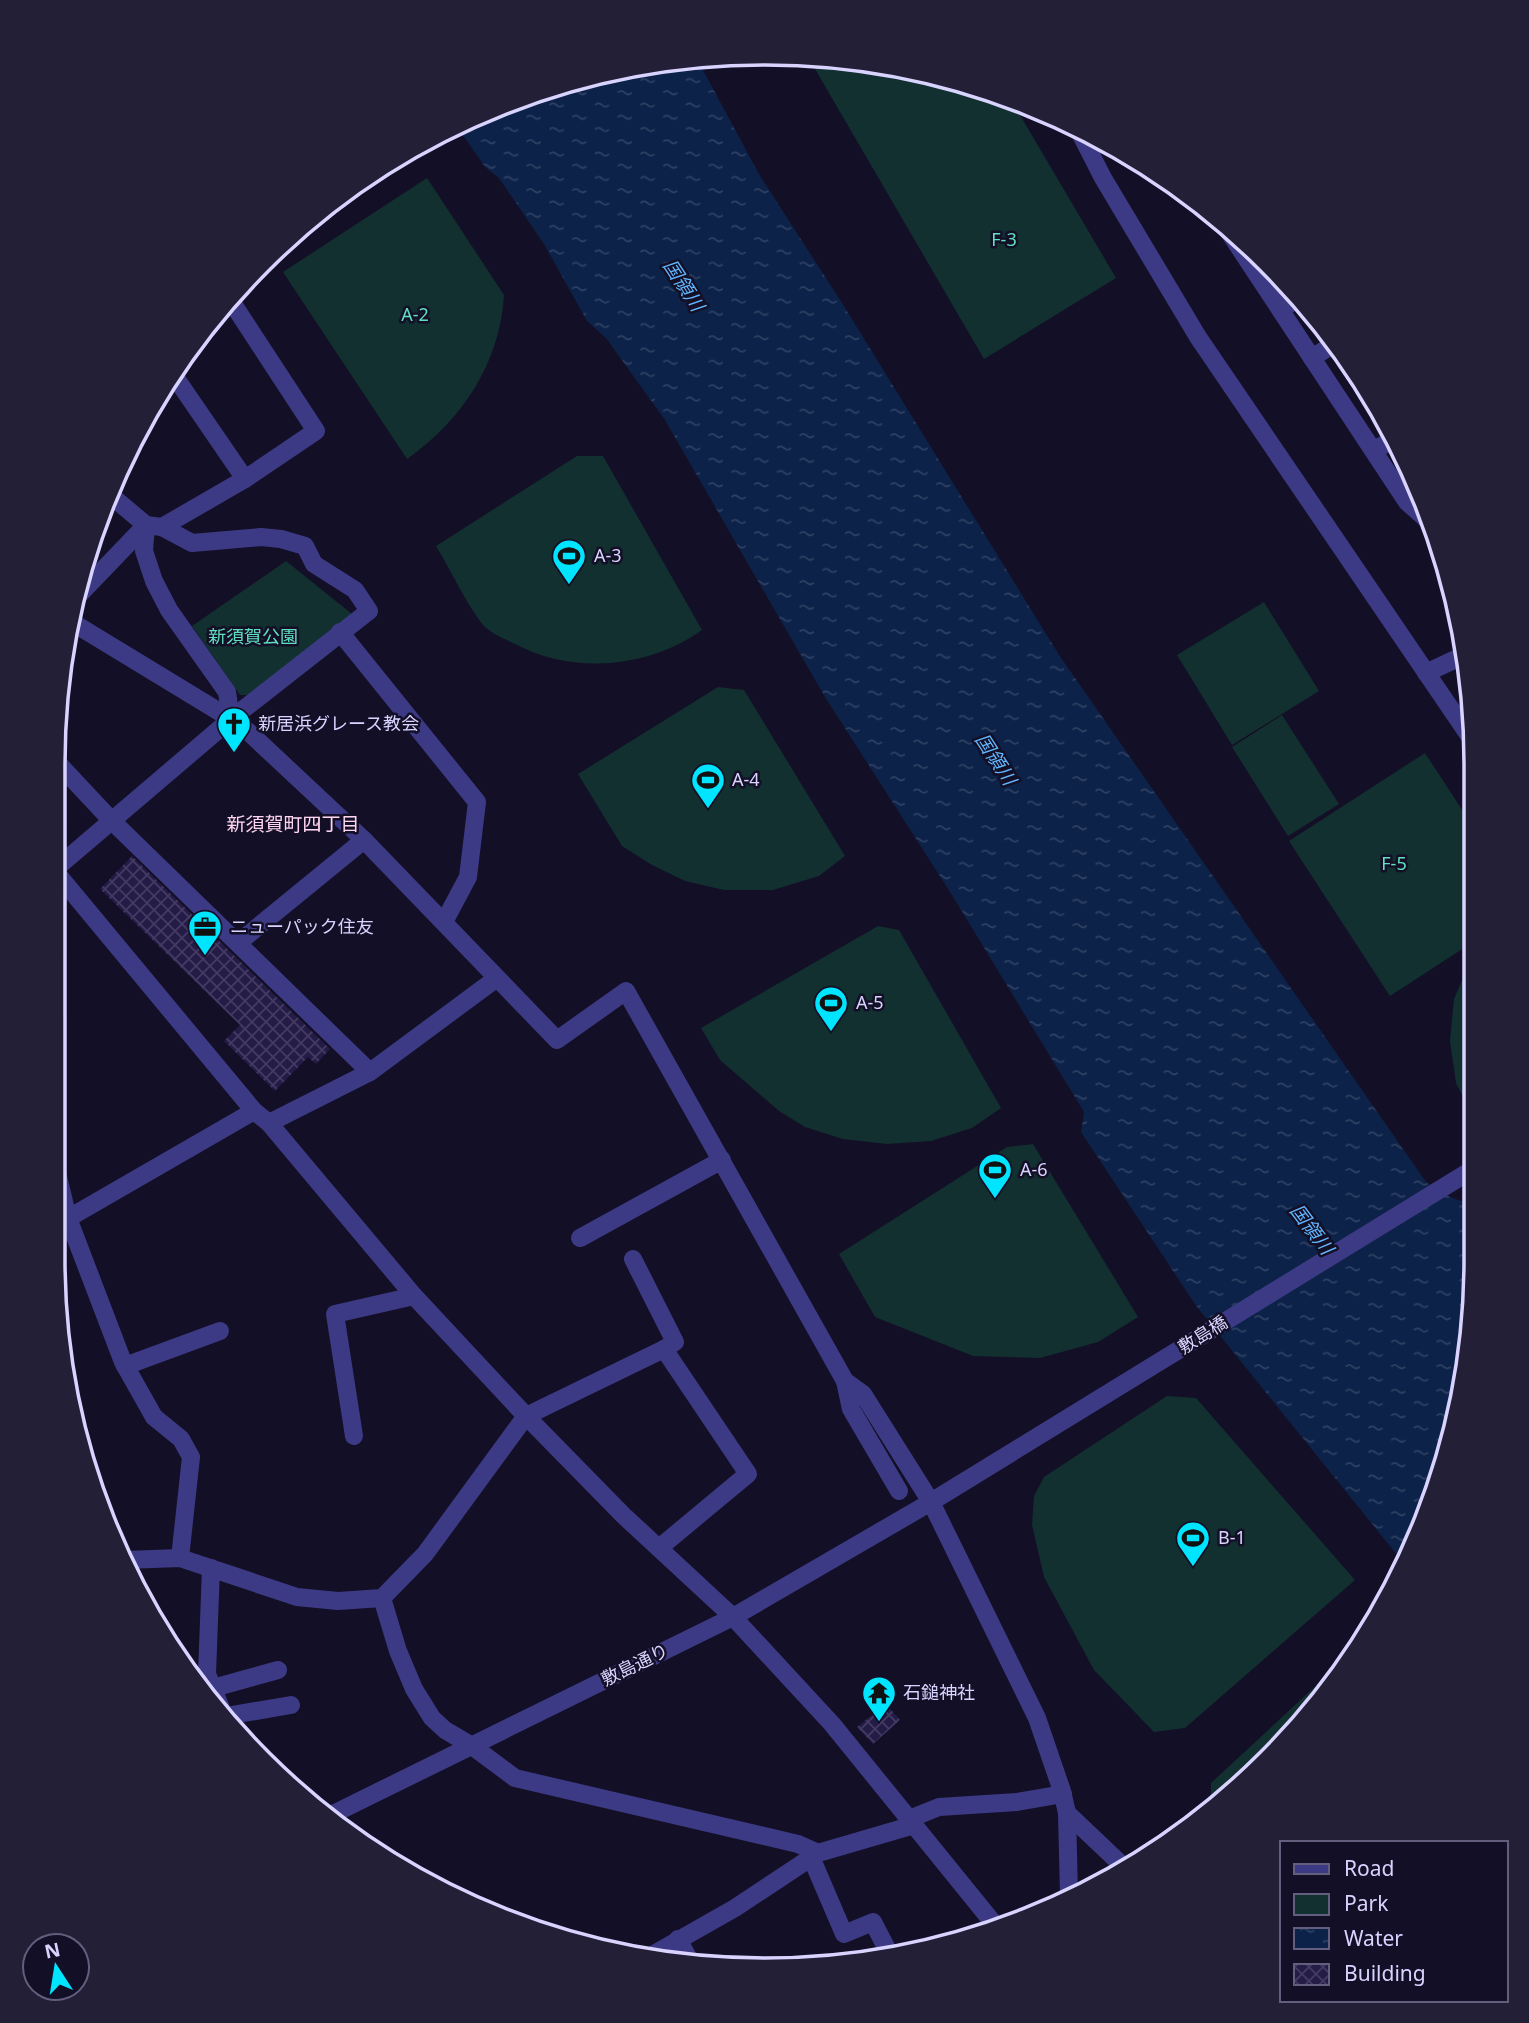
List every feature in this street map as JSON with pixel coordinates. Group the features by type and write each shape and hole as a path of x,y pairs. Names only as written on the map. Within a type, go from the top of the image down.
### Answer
{"street":[{"path":"1085,143 1198,337 1463,724"},
{"path":"1252,263 1373,450 1411,496"},
{"path":"1281,311 1291,303"},
{"path":"88,587 154,526 245,479 316,431 235,307"},
{"path":"1312,358 1327,348"},
{"path":"179,383 245,479"},
{"path":"1373,450 1386,444"},
{"path":"65,861 231,719 369,611 355,590 314,564 304,546 281,539 261,537 192,543 154,526 117,500"},
{"path":"154,526 144,551 154,581 169,610 227,692 231,719"},
{"path":"78,626 241,725 364,840 557,1040 626,991 845,1381 851,1409 899,1491"},
{"path":"340,632 477,802 468,877 444,922"},
{"path":"1426,673 1456,659"},
{"path":"65,771 112,821 370,1072"},
{"path":"238,943 364,840"},
{"path":"65,883 254,1111 269,1123 414,1296 623,1515 733,1617 832,1724 991,1920"},
{"path":"269,1123 370,1072 497,978"},
{"path":"65,1212 254,1111"},
{"path":"580,1238 722,1160"},
{"name":"敷島橋","path":"933,1501 1464,1175"},
{"path":"65,1229 125,1366 154,1417 181,1439 191,1457 180,1558"},
{"path":"133,1560 180,1558 297,1597 338,1601 382,1598 425,1554 526,1416 675,1342 633,1259"},
{"path":"354,1436 335,1314 414,1296"},
{"path":"125,1366 220,1331"},
{"path":"659,1548 748,1474 663,1349"},
{"path":"845,1381 863,1394 933,1501 1029,1702 1063,1794 1067,1813 1069,1888"},
{"name":"敷島通り","path":"336,1812 733,1617 933,1501"},
{"path":"211,1568 207,1674 213,1688 278,1670"},
{"path":"382,1598 398,1651 414,1689 432,1718 445,1730 516,1778 798,1844 815,1855 844,1934 873,1922 886,1947"},
{"path":"234,1715 291,1705"},
{"path":"660,1950 735,1908 815,1855 911,1822 939,1807 1017,1802 1063,1794"},
{"path":"1067,1813 1119,1862"},
{"path":"678,1939 686,1953"}],"green space":[{"name":"F-3","path":"813,66 901,78 946,89 1019,113 1116,278 984,359"},
{"name":"A-2","path":"427,178 504,295 495,344 475,388 445,426 407,459 283,272"},
{"name":"A-3","path":"577,456 603,456 702,630 659,653 610,663 586,663 538,654 494,633 477,617 436,546"},
{"name":"新須賀公園","path":"286,561 352,614 249,695 240,695 192,626"},
{"path":"1264,602 1319,691 1232,745 1177,655"},
{"name":"A-4","path":"718,687 744,690 845,856 819,876 773,890 724,890 685,881 622,846 578,774"},
{"path":"1282,715 1339,804 1288,836 1232,747"},
{"name":"F-5","path":"1425,753 1464,813 1464,948 1390,996 1289,841"},
{"name":"A-5","path":"878,926 899,930 1001,1108 972,1128 931,1141 887,1144 843,1139 805,1127 779,1111 720,1060 701,1028"},
{"path":"1464,976 1464,1098 1456,1083 1450,1041 1454,999"},
{"name":"A-6","path":"1033,1144 1138,1317 1098,1342 1040,1358 973,1356 875,1317 839,1254 1007,1147"},
{"name":"B-1","path":"1167,1396 1196,1398 1355,1580 1185,1728 1154,1732 1094,1670 1044,1577 1032,1525 1034,1496 1044,1477"},
{"path":"1324,1678 1291,1720 1211,1797 1211,1783"}],"water":[{"name":"国領川","path":"702,68 760,176 842,303 1059,655 1426,1182 1450,1197 1464,1202 1463,1304 1451,1395 1427,1483 1398,1556 1197,1307 1081,1132 1084,1112 952,895 825,697 665,420 606,338 587,321 544,244 499,178 485,167 460,135 497,118 583,89 628,78"}],"building":[{"name":"ニューパック住友","path":"132,856 330,1049 316,1064 308,1057 275,1091 224,1041 240,1025 100,889"},
{"name":"石鎚神社","path":"886,1704 900,1720 873,1744 857,1727"}],"place":[{"name":"A-3","path":"569,586"},
{"name":"新居浜グレース教会","path":"234,754"},
{"name":"A-4","path":"708,810"},
{"name":"ニューパック住友","path":"205,957"},
{"name":"A-5","path":"831,1033"},
{"name":"A-6","path":"995,1200"},
{"name":"B-1","path":"1193,1568"},
{"name":"石鎚神社","path":"879,1723"}],"district":[{"name":"新須賀町四丁目","path":"293,824"}]}
